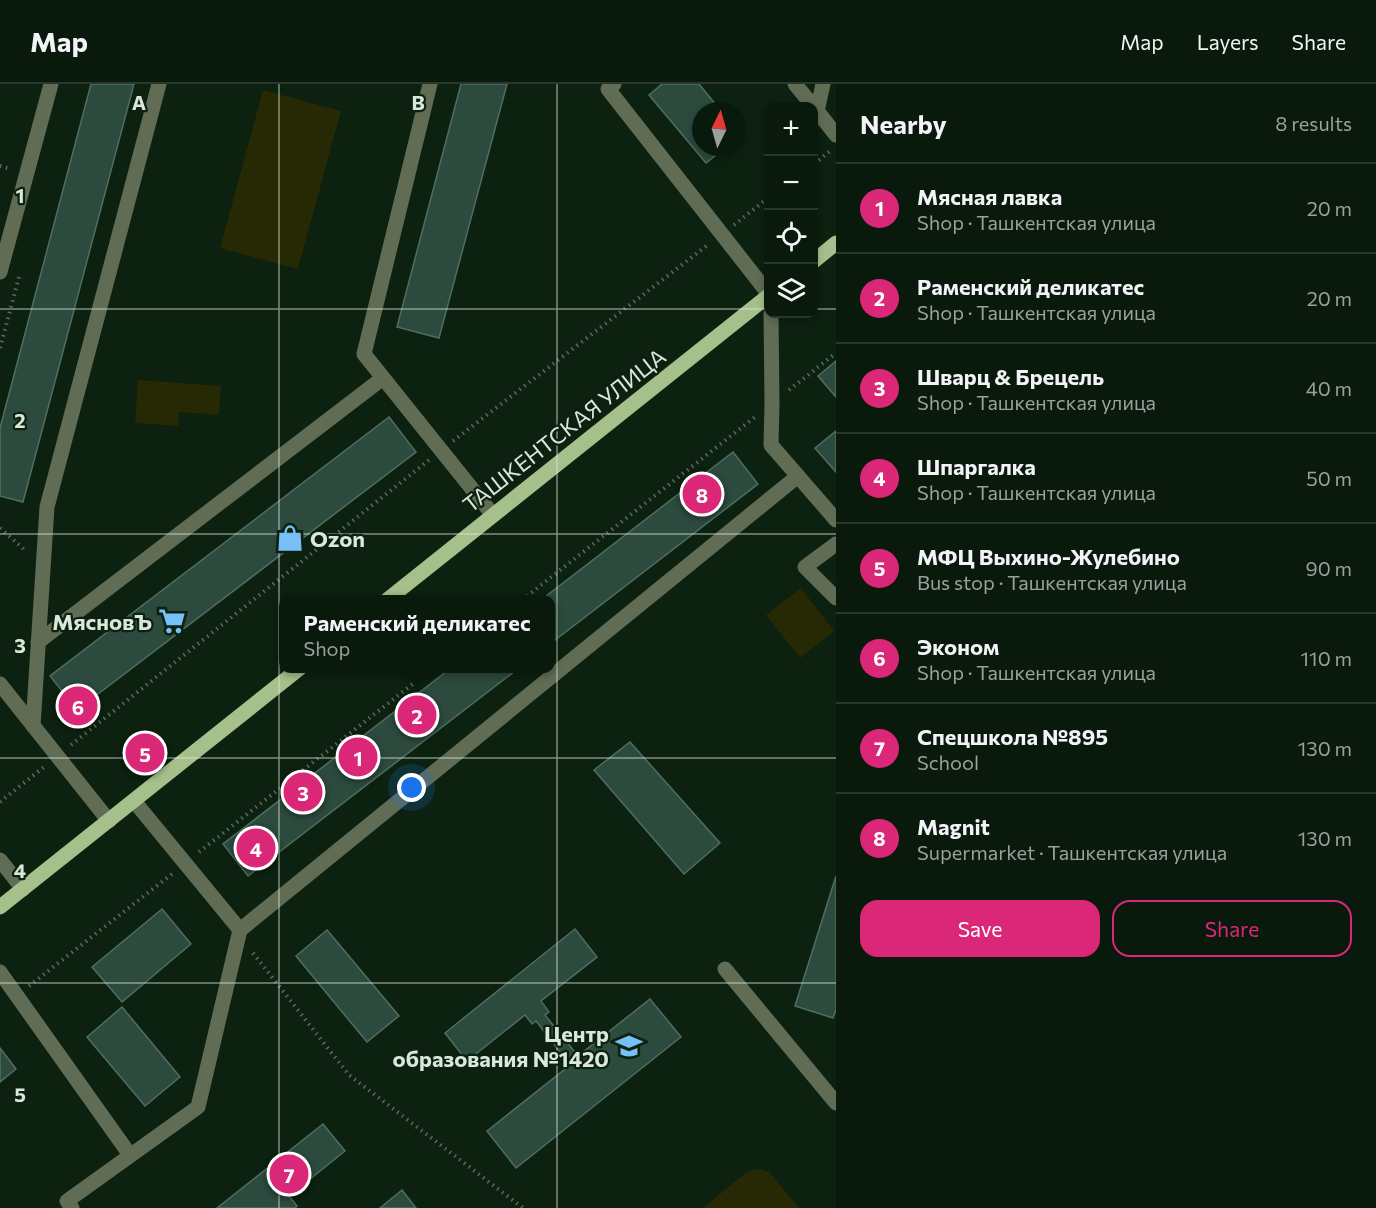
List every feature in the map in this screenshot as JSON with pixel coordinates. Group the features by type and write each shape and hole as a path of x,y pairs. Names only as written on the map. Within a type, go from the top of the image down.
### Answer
{"main road":[{"path":"818,257 836,243"},
{"name":"ТАШКЕНТСКАЯ УЛИЦА","path":"393,595 764,298"},
{"path":"0,907 295,673"}],"lane":[{"path":"0,272 5,238 51,84"},
{"path":"33,726 47,507 159,84"},
{"path":"430,84 364,354 493,515"},
{"path":"614,84 608,89 764,290"},
{"path":"795,84 809,102"},
{"path":"816,102 824,84"},
{"path":"818,113 836,135"},
{"path":"771,318 771,445 836,520"},
{"path":"38,642 383,378"},
{"path":"72,1208 67,1201 198,1107 240,930 798,476"},
{"path":"836,544 805,567 836,598"},
{"path":"0,684 109,821"},
{"path":"134,801 240,930"},
{"path":"0,860 23,889"},
{"path":"725,969 836,1103"},
{"path":"0,972 130,1155"}],"path":[{"path":"818,160 836,146"},
{"path":"0,802 441,450 764,201"},
{"path":"528,595 836,353"},
{"path":"0,528 43,566"},
{"path":"16,995 429,673"},
{"path":"240,930 254,956 349,1075 523,1208"}],"shaded area":[{"path":"263,90 341,111 298,269 220,248"},
{"path":"138,380 221,386 219,415 179,412 178,426 135,423"},
{"path":"801,588 834,631 800,658 766,615"},
{"path":"762,1169 770,1173 799,1208 703,1208 744,1174 751,1170"}],"building":[{"path":"91,84 134,84 23,502 0,496 0,428"},
{"path":"461,84 507,84 439,338 397,327"},
{"path":"662,84 699,84 714,102 692,102 692,146 649,95"},
{"path":"700,156 715,156 706,163"},
{"path":"836,361 836,397 818,376"},
{"path":"389,417 416,452 77,710 50,676"},
{"path":"836,431 836,472 815,448"},
{"path":"733,452 758,484 555,640 555,595 547,595"},
{"path":"445,673 512,673 248,876 223,844"},
{"path":"630,742 720,843 684,874 594,770"},
{"path":"836,876 836,1010 833,1018 795,1006"},
{"path":"162,909 191,944 122,1002 92,967"},
{"name":"Центр образования №1420","path":"575,929 597,957 541,1001 549,1012 545,1015 578,1056 650,999 681,1037 516,1168 487,1131 570,1065 536,1021 532,1024 525,1015 467,1061 445,1033"},
{"path":"327,930 399,1016 367,1042 296,956"},
{"path":"122,1007 180,1077 145,1106 87,1037"},
{"path":"0,1048 16,1069 0,1082"},
{"path":"323,1124 345,1151 289,1196 297,1206 295,1208 217,1208"},
{"path":"402,1190 416,1208 380,1208"}],"place":[{"name":"Magnit","path":"702,494"},
{"name":"Ozon","path":"290,538"},
{"name":"МясновЪ","path":"172,621"},
{"name":"Эконом","path":"78,706"},
{"name":"Раменский деликатес","path":"417,715"},
{"name":"МФЦ Выхино-Жулебино","path":"145,753"},
{"name":"Мясная лавка","path":"358,757"},
{"name":"Шварц & Брецель","path":"303,792"},
{"name":"Шпаргалка","path":"256,848"},
{"name":"Центр образования №1420","path":"629,1046"},
{"name":"Спецшкола №895","path":"289,1174"}]}
